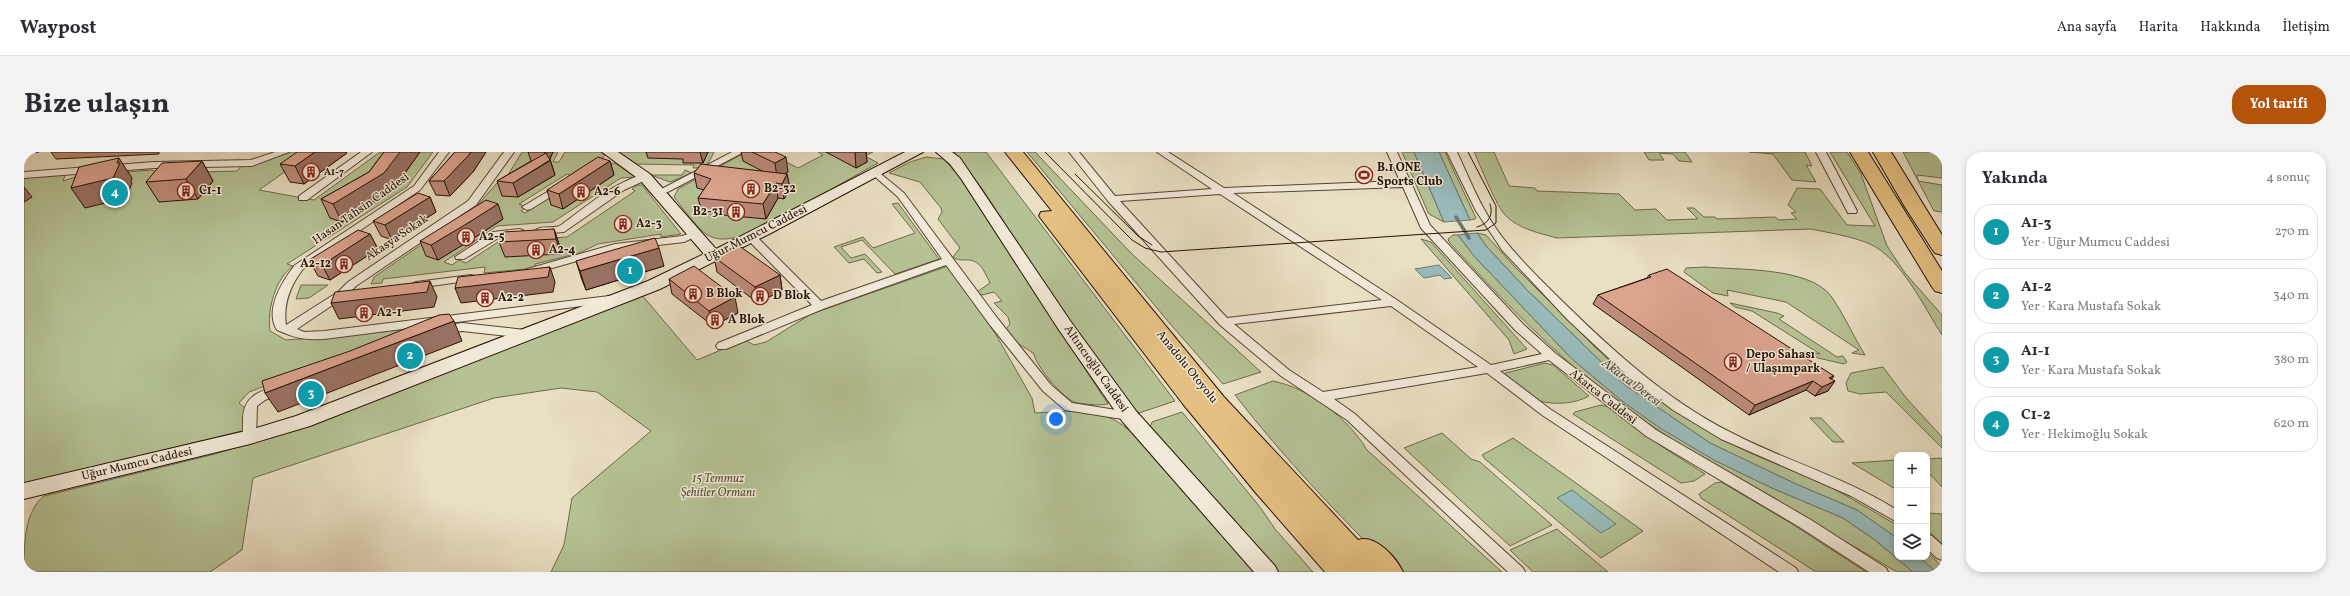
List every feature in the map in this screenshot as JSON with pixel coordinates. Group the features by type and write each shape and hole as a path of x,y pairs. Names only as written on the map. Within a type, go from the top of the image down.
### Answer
{"highway":[{"name":"Anadolu Otoyolu","path":"998,152 1198,408 1304,531 1342,572"},
{"name":"Anadolu Otoyolu","path":"1014,152 1216,403 1371,572"},
{"path":"1892,152 1895,160 1894,171"},
{"path":"1867,153 1894,171 1914,207 1942,249"},
{"path":"1867,153 1942,287"},
{"path":"1294,489 1336,519 1390,572"}],"street":[{"path":"24,175 154,165 252,164 284,152"},
{"path":"303,198 367,152"},
{"name":"Hasan Tahsin Caddesi","path":"287,331 281,327 278,310 295,272 417,188 444,152"},
{"name":"Akasya Sokak","path":"287,331 342,294 352,284 472,203 509,152"},
{"path":"659,193 739,152"},
{"path":"1074,152 1112,199 1224,322 1285,373 1351,417 1518,572"},
{"path":"1162,152 1226,192 1393,302 1489,369 1546,412 1791,572"},
{"name":"Akarca Caddesi","path":"1392,152 1425,226 1519,327 1551,356 1651,433 1806,524 1881,572"},
{"path":"1452,152 1492,229 1527,271 1580,326 1645,385 1725,436 1854,491 1894,515"},
{"path":"1821,152 1852,211"},
{"path":"910,153 944,153"},
{"name":"Uğur Mumcu Caddesi","path":"24,491 250,437 310,418 525,334 563,312 615,299 654,285 751,237 910,153"},
{"name":"Altıncıoğlu Caddesi","path":"944,153 954,161 968,178 1065,326 1129,416 1267,572"},
{"path":"611,156 645,177 694,235 714,255"},
{"path":"875,172 901,195 994,322 1047,388 1069,407 1104,411 1129,416"},
{"path":"460,257 497,234 560,230 621,188 645,177"},
{"path":"527,207 570,181"},
{"path":"1112,199 1406,184"},
{"path":"521,272 536,270 610,248 684,239 694,235"},
{"path":"751,237 819,306"},
{"path":"722,346 819,306 949,260"},
{"path":"404,287 483,277"},
{"path":"342,294 357,292"},
{"path":"1224,322 1393,302"},
{"path":"287,331 302,336 324,335 563,312"},
{"path":"424,335 450,328 462,327 525,334"},
{"path":"1322,397 1489,369 1551,356"},
{"path":"250,437 247,410 249,405 259,397 289,386"},
{"path":"1930,543 1942,554"}],"green space":[{"path":"284,152 313,152 259,190 314,200 380,152 433,152 407,187 287,264 293,266 281,279 277,287 271,305 269,323 270,331 286,340 327,337 448,322 405,334 249,392 239,403 247,410 250,429 24,484 24,175 66,173 63,181 78,176 151,170 162,173 237,171 243,164"},
{"path":"522,152 558,152 553,162 559,162 565,152 600,152 605,155 601,160 572,176 567,174 519,204 527,207 521,211 525,213 598,166 615,163 635,177 621,178 553,222 497,226 444,262 452,265 459,260 466,263 498,242 567,237 635,191 632,189 637,185 642,185 681,234 661,237 661,234 598,244 579,253 535,264 535,268 484,273 485,267 383,279 382,283 371,284 374,277 475,208 497,183 503,183"},
{"path":"618,152 714,152 704,166 693,168 694,165 636,164"},
{"path":"746,152 767,152 798,168 823,155 818,152 873,152 865,156 878,163 762,228 744,235 730,238 719,239 710,236 694,222 674,197 678,189"},
{"path":"953,152 986,152 1175,401 1136,414 1046,286 981,187"},
{"path":"1027,152 1035,152 1131,253 1261,372 1223,384 1172,326"},
{"path":"1402,152 1414,152 1444,222 1429,214"},
{"path":"1439,152 1445,152 1476,218 1475,219 1470,220"},
{"path":"1474,152 1494,152 1509,186 1535,188 1537,191 1619,194 1635,210 1656,209 1667,220 1698,219 1687,208 1694,208 1704,217 1715,217 1717,219 1775,217 1779,220 1797,219 1791,213 1796,212 1788,205 1797,188 1820,189 1847,225 1875,226 1830,152 1847,152 1861,174 1887,246 1905,273 1942,315 1942,335 1911,284 1892,260 1881,251 1863,241 1811,229 1557,238 1527,229 1513,222 1507,217 1494,197"},
{"path":"1644,152 1685,152 1692,162 1679,161 1673,154 1659,153 1664,160 1649,160"},
{"path":"1749,152 1805,152 1812,166 1806,165 1816,182 1792,180 1773,154"},
{"path":"1903,152 1942,152 1942,178 1917,175 1918,180"},
{"path":"926,157 944,159 960,178 1108,404 1101,405 1074,402 1057,388 1039,366 1034,354 1014,341 1008,334 1006,329 1010,324 1008,317 994,303 1002,301 994,292 982,295 977,292 990,283 981,267 975,261 959,260 953,257 960,248 938,219 942,212 941,208 920,182 889,173 910,162"},
{"path":"685,170 692,173 670,182 651,175 682,175"},
{"path":"1918,181 1942,185 1942,212 1934,211"},
{"path":"898,203 939,259 895,274 862,240 841,247 851,258 865,254 882,272 877,273 864,259 849,263 834,247 863,237 873,248 915,233 892,204"},
{"path":"1477,233 1486,235 1514,266 1595,347 1637,386 1714,434 1746,451 1833,488 1894,523 1894,536 1857,510 1796,484 1710,443 1625,385 1527,290 1487,247"},
{"path":"1453,235 1458,235 1474,256 1572,359 1622,401 1660,428 1714,460 1772,488 1843,518 1875,540 1894,556 1894,560 1899,560 1913,572 1897,572 1718,468 1649,424 1615,400 1570,364 1528,325 1449,242 1448,239"},
{"path":"1421,239 1431,242 1527,349 1514,354 1509,340"},
{"name":"15 Temmuz Şehitler Ormanı","path":"948,266 995,333 1032,398 1035,413 1072,411 1090,412 1108,417 1118,422 1139,439 1192,501 1257,572 551,572 564,545 572,498 651,431 597,392 561,388 494,398 253,478 242,550 210,572 24,572 26,530 32,511 44,496 211,455 313,425 641,294 697,360 745,340 754,345 766,342 811,314"},
{"path":"1705,267 1754,270 1790,275 1807,280 1821,287 1836,303 1865,355 1852,353 1859,350 1786,302 1727,290 1728,296 1713,293 1684,272 1686,268"},
{"path":"301,285 328,285 309,298 296,299"},
{"path":"1730,303 1777,313 1784,316 1779,319 1837,357 1843,356 1847,362 1844,364 1818,358 1805,352 1820,354 1752,311 1735,307"},
{"path":"1545,363 1553,365 1589,396 1578,401 1565,403 1540,401 1502,374"},
{"path":"1883,367 1907,399 1942,437 1942,448 1886,392 1860,394 1848,391 1846,383 1851,373"},
{"path":"1273,381 1300,390 1327,406 1339,416 1350,427 1367,450 1502,572 1396,572 1312,486 1235,395"},
{"path":"1601,405 1608,407 1661,446 1705,474 1694,481 1681,483 1573,414 1575,412"},
{"path":"1182,412 1260,507 1275,529 1313,572 1278,572 1150,428 1152,422"},
{"path":"1810,418 1821,418 1844,442 1833,442"},
{"path":"1442,433 1471,459 1480,462 1552,525 1510,546 1404,448"},
{"path":"1513,438 1643,531 1601,558 1482,455"},
{"path":"1942,458 1942,487 1930,474 1930,459"},
{"path":"1894,460 1894,488 1852,463"},
{"path":"1721,482 1789,522 1866,572 1816,572 1701,498 1699,494 1715,483"},
{"path":"1930,513 1942,514 1942,544 1930,533"},
{"path":"1557,529 1608,572 1533,572 1510,550"},
{"path":"1930,554 1942,567 1942,572 1936,572 1922,560 1930,560"}],"water":[{"path":"1414,152 1439,152 1470,220 1444,222"},
{"path":"1477,233 1487,247 1527,290 1625,385 1710,443 1796,484 1857,510 1894,536 1894,556 1875,540 1843,518 1772,488 1714,460 1660,428 1622,401 1572,359 1474,256 1458,235"},
{"path":"1439,265 1452,278 1444,279 1440,275 1424,278 1415,269"},
{"path":"1572,490 1616,524 1601,533 1557,498"},
{"path":"1899,560 1922,560 1936,572 1913,572"}],"building":[{"path":"297,152 315,152 295,166 280,164"},
{"path":"384,152 400,152 384,173 333,204 321,199 369,172"},
{"path":"455,152 471,152 444,181 429,181"},
{"path":"752,152 775,152 786,157 775,163"},
{"path":"546,153 550,160 513,183 497,181"},
{"path":"598,157 610,161 559,194 547,190"},
{"path":"119,158 117,163 120,163 113,178 71,188 79,167"},
{"path":"202,161 186,179 146,182 162,163"},
{"path":"701,164 787,174 782,184 776,183 763,204 698,198 711,179 694,173"},
{"path":"418,193 430,197 385,225 373,221"},
{"path":"486,200 498,204 431,245 420,241"},
{"path":"554,229 556,239 499,242 503,232"},
{"path":"358,230 370,234 322,265 309,260"},
{"path":"655,238 659,248 580,271 576,261 596,255"},
{"path":"738,245 780,275 755,287 714,257"},
{"path":"694,266 735,297 709,311 669,279"},
{"path":"550,267 548,277 455,288 458,277"},
{"name":"Depo Sahası / Ulaşımpark","path":"1667,269 1834,376 1829,378 1835,381 1822,387 1813,381 1755,405 1598,295 1651,277 1649,275"},
{"path":"430,281 427,292 331,303 335,292"},
{"path":"449,314 454,321 265,393 262,381 350,351 439,315"}],"waterway":[{"name":"Akarca Deresi","path":"1456,217 1469,238"}],"tram line":[{"path":"1045,152 1132,240 1145,248 1161,252 1486,230 1496,223 1496,206 1468,152"},
{"path":"1075,174 1138,236 1152,245"},
{"path":"1477,227 1484,224 1491,215 1490,204"}],"place":[{"name":"A1-7","path":"311,172"},
{"name":"B.1 ONE Sports Club","path":"1364,175"},
{"name":"B2-32","path":"751,189"},
{"name":"C1-1","path":"186,191"},
{"name":"A2-6","path":"581,192"},
{"name":"C1-2","path":"115,193"},
{"name":"B2-31","path":"736,212"},
{"name":"A2-3","path":"623,224"},
{"name":"A2-5","path":"466,237"},
{"name":"A2-4","path":"536,250"},
{"name":"A2-12","path":"344,264"},
{"name":"A1-3","path":"630,271"},
{"name":"B Blok","path":"693,294"},
{"name":"D Blok","path":"760,296"},
{"name":"A2-2","path":"485,298"},
{"name":"A2-1","path":"364,313"},
{"name":"A Blok","path":"715,320"},
{"name":"A1-2","path":"410,356"},
{"name":"Depo Sahası / Ulaşımpark","path":"1733,362"},
{"name":"A1-1","path":"311,394"}]}
